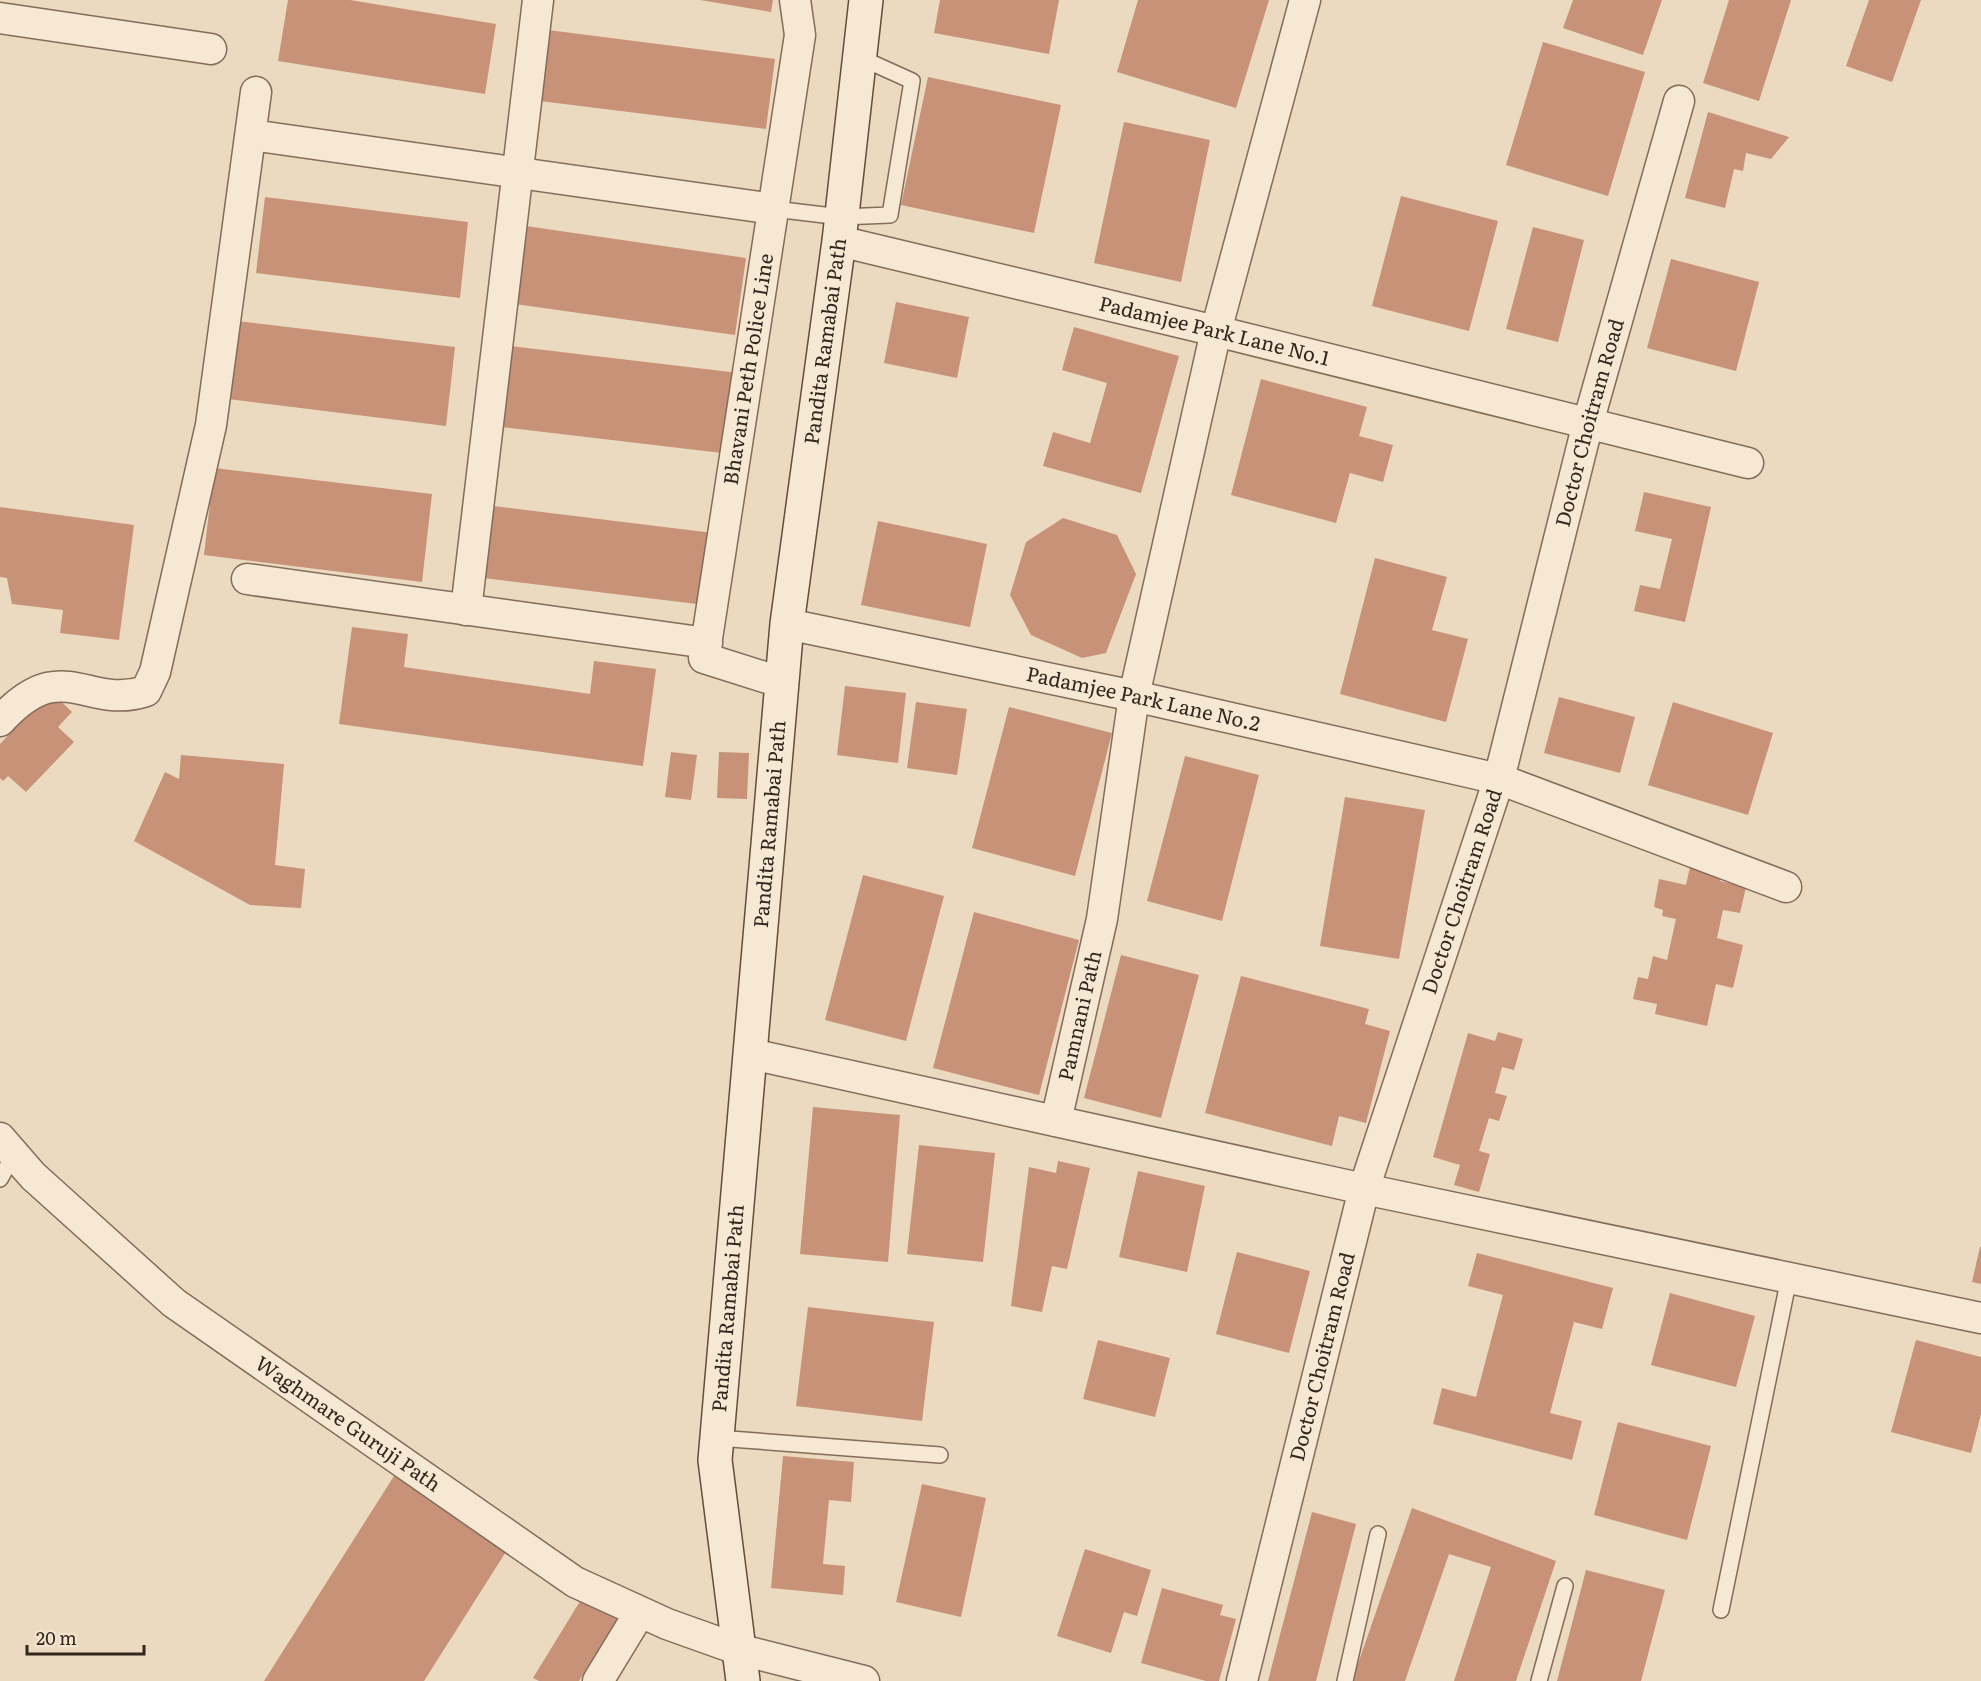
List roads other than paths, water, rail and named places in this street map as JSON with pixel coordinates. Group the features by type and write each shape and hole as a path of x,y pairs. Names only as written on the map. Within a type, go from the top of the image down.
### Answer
{"street":[{"path":"466,610 538,0"},
{"name":"Bhavani Peth Police Line","path":"706,643 800,35 795,0"},
{"name":"Pandita Ramabai Path","path":"743,1681 737,1649 715,1460 787,624 840,229 866,0"},
{"name":"Pamnani Path","path":"1056,1121 1104,909 1134,696 1216,331 1305,0"},
{"path":"0,18 211,49"},
{"path":"0,721 34,692 51,686 68,685 129,696 146,691 155,672 211,425 256,92"},
{"name":"Doctor Choitram Road","path":"1242,1681 1364,1189 1499,780 1588,423 1679,101"},
{"path":"251,135 774,209"},
{"name":"Padamjee Park Lane No.1","path":"840,229 1216,331 1748,463"},
{"path":"247,579 706,643 704,658 783,682"},
{"name":"Padamjee Park Lane No.2","path":"787,624 1134,696 1499,780 1786,887"},
{"path":"750,1053 1364,1189 1981,1318"},
{"name":"Waghmare Guruji Path","path":"5,1157 33,1176 174,1303 575,1582 667,1624 737,1649 864,1681"},
{"path":"598,1681 640,1612"}],"lane":[{"path":"774,209 840,229 890,215 912,81 859,57"},
{"path":"1721,1610 1789,1278"},
{"path":"717,1438 940,1455"},
{"path":"1345,1681 1378,1534"},
{"path":"1539,1681 1565,1586"}]}
